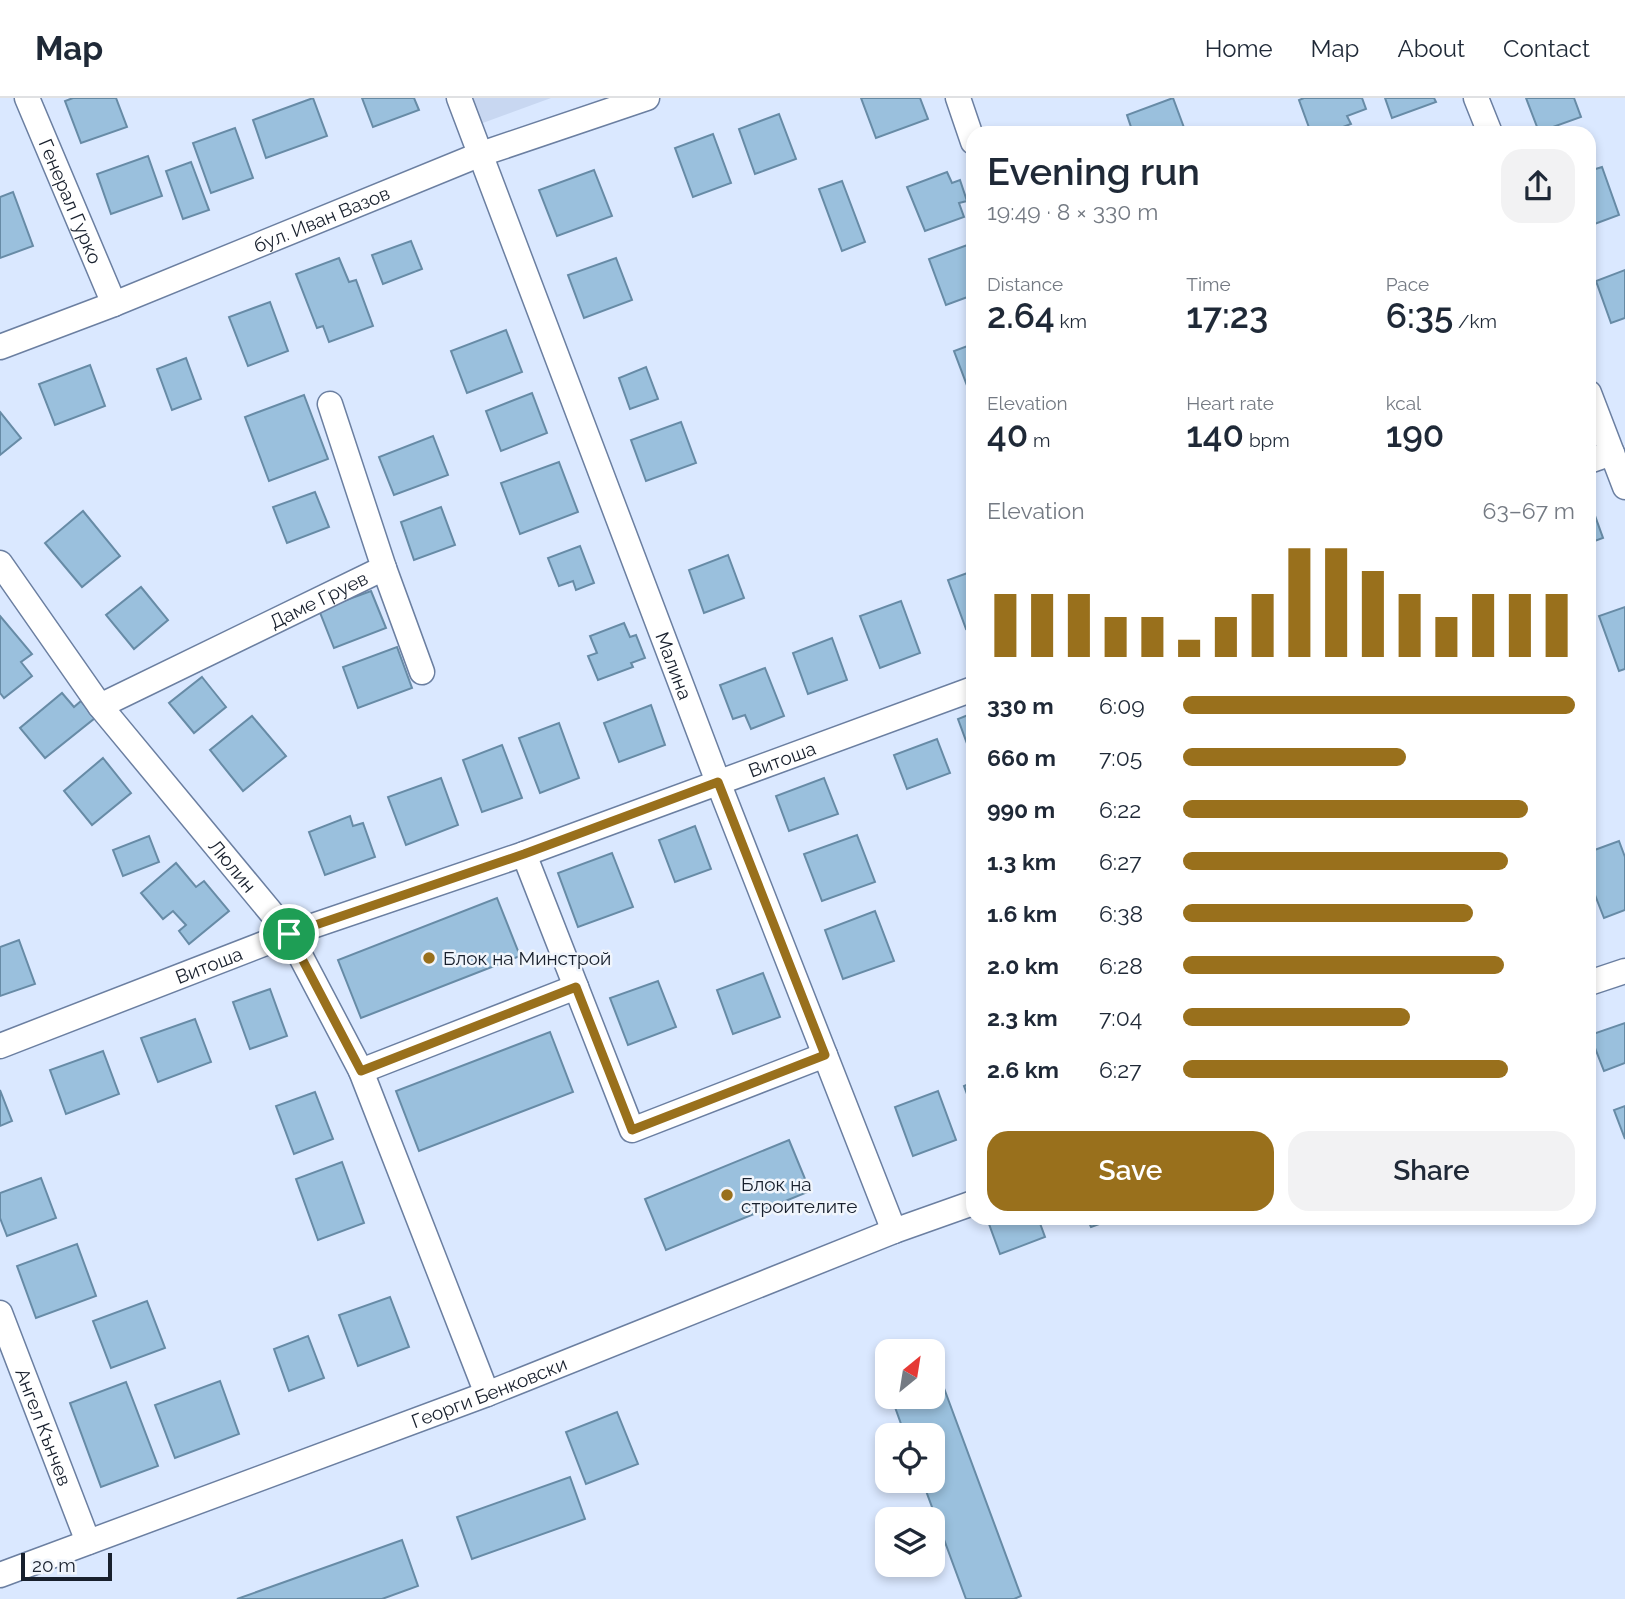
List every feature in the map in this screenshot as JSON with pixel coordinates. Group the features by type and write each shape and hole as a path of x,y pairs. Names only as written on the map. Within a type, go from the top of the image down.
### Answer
{"street":[{"name":"Генерал Гурко","path":"27,98 114,304"},
{"name":"Малина","path":"459,98 718,782 894,1231"},
{"name":"бул. Иван Вазов","path":"0,347 114,304 481,154 647,98"},
{"path":"958,98 968,126"},
{"path":"1476,98 1487,126"},
{"name":"Даме Груев","path":"100,706 384,568 330,404"},
{"path":"1596,434 1600,457 1625,487"},
{"name":"Люлин","path":"0,563 100,706 289,934 361,1071 487,1394"},
{"path":"384,568 422,672"},
{"name":"Витоша","path":"0,1046 289,934 524,854 966,692"},
{"path":"524,854 632,1130 825,1055"},
{"path":"1596,981 1625,971"},
{"path":"361,1071 576,987"},
{"name":"Георги Бенковски","path":"0,1575 487,1394 894,1231 966,1205"},
{"name":"Ангел Кънчев","path":"0,1313 88,1542"}],"shaded area":[{"path":"470,98 551,98 480,124"}],"building":[{"path":"73,98 116,98 127,127 81,143 65,101"},
{"path":"313,98 327,136 266,158 253,120"},
{"path":"362,98 414,98 419,110 373,127"},
{"path":"861,98 920,98 928,119 876,138"},
{"path":"1173,98 1183,126 1131,126 1127,115"},
{"path":"1362,98 1366,109 1347,116 1351,124 1346,126 1308,126 1299,100"},
{"path":"1385,98 1434,98 1436,102 1392,118"},
{"path":"1526,98 1574,98 1581,117 1556,126 1537,126"},
{"path":"779,114 796,159 755,174 739,129"},
{"path":"235,128 253,178 211,193 193,143"},
{"path":"713,134 731,183 693,197 675,148"},
{"path":"148,156 162,196 111,214 97,174"},
{"path":"191,162 209,210 183,219 166,171"},
{"path":"1602,167 1619,215 1596,223 1596,169"},
{"path":"594,170 612,216 557,236 539,190"},
{"path":"947,172 952,183 960,180 966,198 966,201 959,203 964,217 925,231 907,187"},
{"path":"842,181 865,242 842,251 819,189"},
{"path":"13,192 33,246 0,258 0,197"},
{"path":"411,241 422,269 383,284 372,255"},
{"path":"966,246 966,298 946,305 929,259"},
{"path":"339,258 349,282 356,280 373,326 329,342 323,326 317,328 296,274"},
{"path":"616,258 632,300 584,318 568,275"},
{"path":"1625,270 1625,318 1611,323 1596,281"},
{"path":"270,302 288,351 248,366 229,317"},
{"path":"506,330 522,372 467,393 451,351"},
{"path":"966,347 966,383 954,351"},
{"path":"186,358 201,399 172,410 157,369"},
{"path":"90,365 105,406 55,425 39,384"},
{"path":"646,367 658,399 630,409 619,378"},
{"path":"532,393 547,433 501,451 486,411"},
{"path":"304,395 328,459 269,481 245,417"},
{"path":"0,412 21,438 0,455"},
{"path":"681,422 696,463 646,481 631,440"},
{"path":"433,436 448,475 394,495 379,457"},
{"path":"559,462 578,512 520,534 501,483"},
{"path":"315,492 329,527 287,543 273,507"},
{"path":"441,507 455,545 414,560 401,522"},
{"path":"83,511 120,556 82,587 45,543"},
{"path":"1596,518 1603,538 1596,540"},
{"path":"580,546 594,583 576,590 573,581 559,586 548,558"},
{"path":"728,555 744,598 704,613 689,570"},
{"path":"966,574 966,629 948,580"},
{"path":"141,587 168,620 134,649 106,615"},
{"path":"371,591 386,628 334,648 319,610"},
{"path":"901,601 920,653 880,668 860,616"},
{"path":"1625,607 1625,669 1619,671 1599,616"},
{"path":"0,616 32,654 21,662 32,676 4,698 0,693"},
{"path":"624,623 630,637 636,635 645,658 631,663 633,667 598,680 588,656 597,653 590,636"},
{"path":"832,638 847,680 808,694 793,653"},
{"path":"397,647 412,688 358,708 343,667"},
{"path":"765,668 784,716 751,729 745,715 733,719 720,685"},
{"path":"202,677 226,707 194,733 169,703"},
{"path":"62,693 74,707 81,701 95,718 45,758 20,728"},
{"path":"651,705 665,745 619,762 604,723"},
{"path":"252,716 286,756 243,791 210,750"},
{"path":"966,716 966,741 958,719"},
{"path":"559,723 579,778 540,793 519,738"},
{"path":"937,739 950,773 907,789 894,755"},
{"path":"502,745 522,798 482,812 463,760"},
{"path":"103,758 131,793 92,825 64,791"},
{"path":"441,778 458,825 406,845 388,797"},
{"path":"824,778 838,814 789,831 776,796"},
{"path":"350,816 353,826 363,823 375,857 325,875 309,832"},
{"path":"695,826 711,869 675,882 659,840"},
{"path":"857,835 875,882 822,901 804,854"},
{"path":"149,836 159,862 123,876 113,850"},
{"path":"1619,841 1625,857 1625,910 1604,918 1596,898 1596,849"},
{"path":"612,853 633,907 578,927 558,873"},
{"path":"176,863 196,887 204,881 229,911 189,944 179,931 186,925 173,911 163,919 141,893"},
{"name":"Блок на Минстрой","path":"497,898 520,956 361,1018 338,960"},
{"path":"875,911 894,961 843,979 825,930"},
{"path":"19,940 35,984 0,996 0,947"},
{"path":"763,973 780,1017 733,1034 717,990"},
{"path":"658,981 676,1027 628,1045 610,998"},
{"path":"270,989 287,1036 250,1049 233,1002"},
{"path":"195,1019 211,1062 158,1082 141,1038"},
{"path":"1625,1023 1625,1063 1604,1071 1596,1050 1596,1033"},
{"path":"550,1032 573,1092 419,1151 396,1091"},
{"path":"103,1051 119,1094 66,1114 50,1070"},
{"path":"0,1090 12,1121 0,1126"},
{"path":"938,1091 956,1140 913,1156 895,1107"},
{"path":"315,1092 333,1139 294,1154 276,1106"},
{"path":"1625,1106 1625,1139 1614,1110"},
{"name":"Блок на строителите","path":"789,1140 810,1191 666,1250 645,1199"},
{"path":"342,1162 364,1223 318,1240 296,1179"},
{"path":"41,1178 56,1218 7,1236 0,1218 0,1193"},
{"path":"989,1225 1041,1225 1045,1237 1000,1254"},
{"path":"77,1244 96,1296 36,1318 17,1266"},
{"path":"390,1297 409,1347 358,1366 339,1315"},
{"path":"147,1301 165,1348 111,1368 93,1321"},
{"path":"308,1336 324,1378 289,1391 274,1349"},
{"path":"220,1381 239,1434 175,1458 155,1405"},
{"path":"126,1382 158,1466 101,1487 70,1403"},
{"path":"945,1391 1021,1596 1014,1599 966,1599 945,1542 945,1507 932,1507 927,1493 945,1493 945,1423 901,1423 896,1409 945,1409"},
{"path":"617,1412 638,1464 586,1484 566,1432"},
{"path":"570,1477 585,1519 472,1559 457,1517"},
{"path":"402,1540 418,1586 382,1599 237,1599"}],"place":[{"name":"Блок на Минстрой","path":"429,958"},
{"name":"Блок на строителите","path":"727,1195"}],"route":[{"path":"718,782 825,1055 632,1130 576,987 361,1071 289,934 524,854 718,782"}]}
